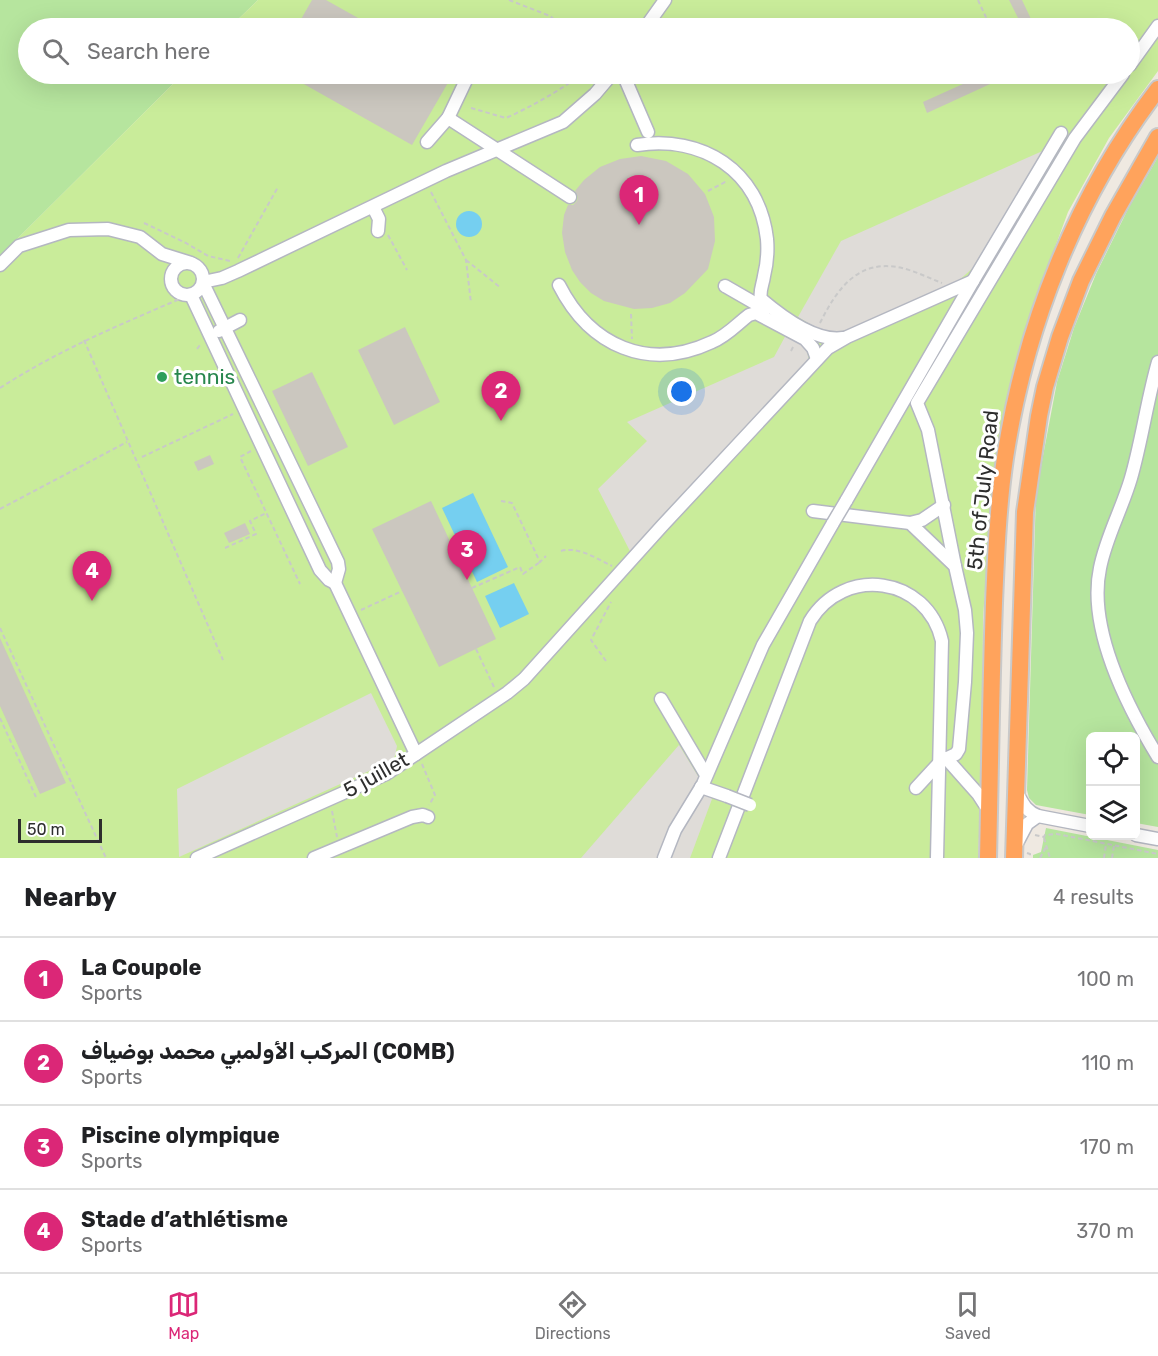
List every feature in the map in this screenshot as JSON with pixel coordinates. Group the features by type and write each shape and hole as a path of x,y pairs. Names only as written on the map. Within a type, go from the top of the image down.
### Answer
{"highway":[{"name":"5th of July Road","path":"988,858 993,632 999,514 1005,459 1021,377 1039,318 1078,220 1106,166 1138,114 1158,88"},
{"name":"5th of July Road","path":"1018,854 1017,792 1024,512 1032,451 1045,387 1070,308 1113,216 1158,137"}],"street":[{"path":"652,18 665,0"},
{"path":"1140,51 1158,26"},
{"path":"427,142 448,118 463,84"},
{"path":"189,295 198,291 203,282 230,275 496,148 563,122 604,84"},
{"path":"628,84 648,132"},
{"path":"917,403 1076,138 1116,84"},
{"path":"448,118 570,198"},
{"path":"664,858 675,830 704,781 763,645 972,281 1061,133"},
{"path":"637,145 664,142 692,146 709,153 739,175 758,205 765,231 767,257 760,292 761,299 809,343 817,359"},
{"path":"373,207 379,225"},
{"path":"0,265 19,246 69,230 108,229 140,237 162,254 191,263 201,270 203,282 338,562 338,576 335,583 320,570 210,336 189,295 175,289 162,254"},
{"path":"172,276 179,265 191,263"},
{"path":"416,754 499,699 537,666 828,348 847,337 972,281"},
{"path":"559,285 568,304 588,327 614,344 654,355 675,354 696,349 715,341 752,314 784,321"},
{"path":"725,286 784,321 817,336 847,337"},
{"path":"210,336 240,320"},
{"path":"1158,362 1131,478 1104,552 1097,593 1101,627 1110,658 1158,757"},
{"path":"909,391 917,403 928,430 965,610 967,633 959,749 956,754 944,760 916,788"},
{"path":"813,511 910,523 922,520 944,505"},
{"path":"910,523 955,566"},
{"path":"306,540 325,532"},
{"name":"5 juillet","path":"197,858 386,774 416,754 335,583"},
{"path":"719,858 810,621 818,608 830,598 859,586 873,585 898,589 918,599 933,616 942,641 944,760 937,858"},
{"path":"661,699 704,781 726,796 750,804"},
{"path":"944,760 978,794 989,811"},
{"path":"1017,792 1025,808 1038,816 1086,825"},
{"path":"314,858 412,817 425,816"},
{"path":"1018,854 1027,824 1038,816"},
{"path":"1140,836 1158,839"}],"path":[{"path":"510,0 552,18"},
{"path":"978,0 986,18"},
{"path":"471,108 506,118 543,101 568,84"},
{"path":"708,191 739,175"},
{"path":"426,181 466,260 501,288"},
{"path":"144,223 208,256 236,262 278,187"},
{"path":"379,225 407,270"},
{"path":"466,260 471,303"},
{"path":"819,325 833,298 843,285 856,275 872,269 888,266 904,269 956,288"},
{"path":"0,388 32,367 84,340 189,295"},
{"path":"631,314 633,351"},
{"path":"791,351 800,336"},
{"path":"84,340 223,660"},
{"path":"142,457 244,409"},
{"path":"0,508 127,441"},
{"path":"261,445 240,457 300,584"},
{"path":"501,501 512,503 540,562"},
{"path":"225,548 256,534 250,521 266,513"},
{"path":"561,551 570,549 578,551 623,570"},
{"path":"472,588 520,567 523,574 546,556"},
{"path":"369,606 402,591"},
{"path":"606,661 591,640 611,600"},
{"path":"0,628 106,858"},
{"path":"476,649 499,699"},
{"path":"0,718 36,797"},
{"path":"416,754 435,795 425,816"},
{"path":"330,800 339,848"},
{"path":"1050,858 1045,836 1057,834 1158,854"},
{"path":"1104,858 1106,844"},
{"path":"1040,858 1047,846"},
{"path":"1112,858 1114,846"},
{"path":"1018,854 1030,854 1030,858"}],"green space":[{"path":"0,0 258,0 239,18 18,18 18,84 173,84 0,256"},
{"path":"258,0 1158,0 1158,71 1109,138 1068,212 1025,329 1006,402 992,487 983,618 982,770 978,858 0,858 0,256 173,84 1140,84 1140,18 239,18"},
{"path":"1158,157 1158,827 1140,824 1140,732 1086,732 1086,814 1036,805 1029,798 1027,790 1036,493 1057,382 1074,328 1096,274 1129,207"},
{"path":"1046,828 1086,836 1086,840 1107,840 1158,850 1158,858 1033,858 1033,855 1041,852"}],"shaded area":[{"path":"1047,149 974,267 957,282 846,332 834,333 820,330 798,317 841,241"},
{"path":"787,333 801,341 807,350 809,362 632,555 598,489 647,441 627,422 774,357"},
{"path":"371,693 397,746 395,756 389,762 179,857 177,789"},
{"path":"679,745 712,799 690,858 581,858"}],"water":[{"path":"469,211 478,215 482,224 478,233 469,237 460,233 456,224 460,215"},
{"path":"473,493 508,567 477,582 442,508"},
{"path":"514,583 529,614 500,628 485,596"}],"building":[{"path":"312,0 326,0 358,18 302,18"},
{"path":"1009,0 1022,0 1031,18 1018,18"},
{"path":"304,84 447,84 412,145"},
{"path":"963,84 990,84 927,113 923,102"},
{"path":"641,156 666,161 688,174 705,194 714,217 715,241 708,269 685,293 670,303 652,308 634,309 604,301 580,282 565,252 562,233 564,215 568,205 573,205 577,201 575,191 584,180 600,167 620,159"},
{"path":"405,327 440,402 394,425 358,350"},
{"path":"312,372 348,447 308,466 272,391"},
{"path":"210,455 214,464 198,471 194,462"},
{"path":"431,501 496,639 439,667 372,529"},
{"path":"245,523 250,534 229,543 224,533"},
{"path":"0,638 66,783 40,794 0,706"}],"place":[{"name":"La Coupole","path":"639,225"},
{"name":"tennis","path":"162,377"},
{"name":"المركب الأولمبي محمد بوضياف (COMB)","path":"501,421"},
{"name":"Piscine olympique","path":"467,580"},
{"name":"Stade d’athlétisme","path":"92,601"}]}
